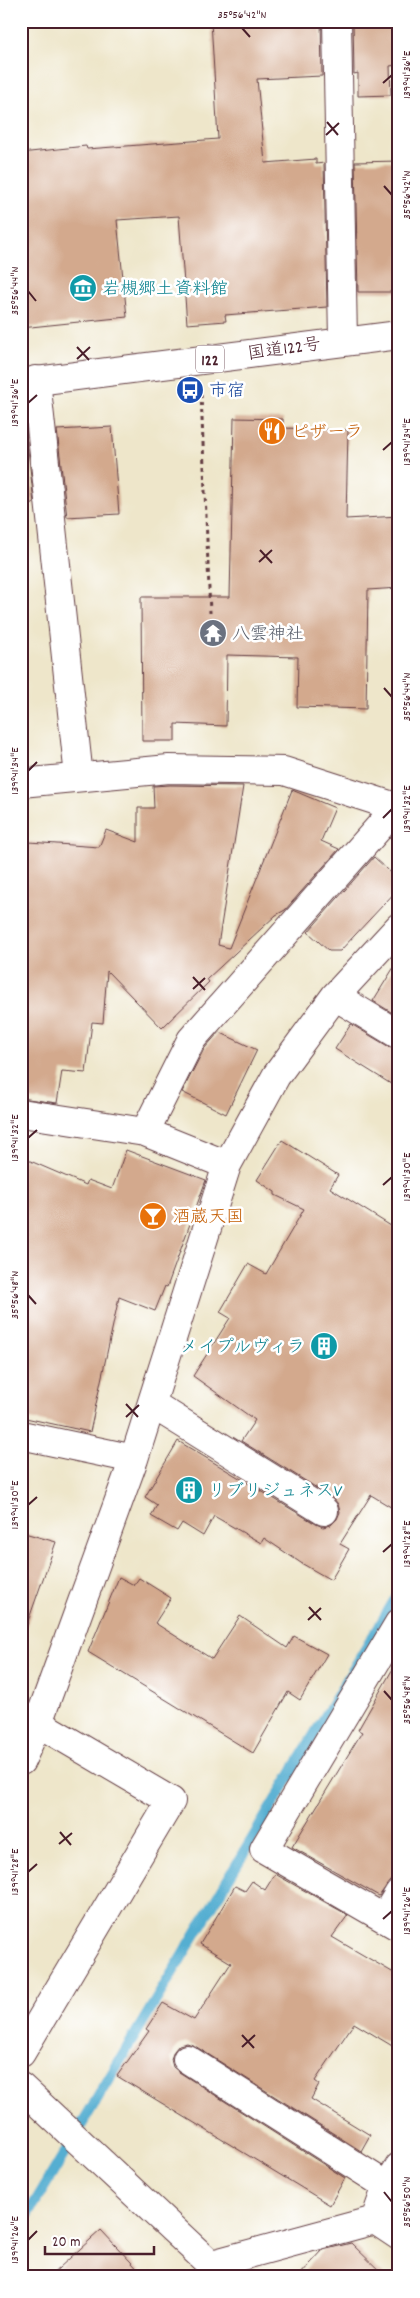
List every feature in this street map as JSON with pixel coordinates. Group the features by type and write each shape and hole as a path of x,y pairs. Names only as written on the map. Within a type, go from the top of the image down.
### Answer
{"main road":[{"path":"337,21 343,340"},
{"name":"国道122号","path":"29,382 343,340 399,335"},
{"path":"29,382 79,777"},
{"path":"21,783 169,769 284,770 398,807 191,1040 145,1132"},
{"path":"21,1761 38,1722 134,1459 227,1165 276,1076 335,996 399,927"},
{"path":"335,996 399,1035"},
{"path":"21,1113 145,1132 227,1165"},
{"path":"152,1404 324,1511"},
{"path":"21,1435 134,1459"},
{"path":"399,1623 264,1849 391,1922 399,1893"},
{"path":"21,2053 171,1801 38,1722"},
{"path":"187,2059 393,2176 375,2220"},
{"path":"21,2087 218,2270 375,2220"},
{"path":"375,2220 399,2236"}],"path":[{"path":"200,360 210,613"}],"building":[{"path":"211,21 321,21 322,76 257,79 265,163 316,159 316,164 324,163 327,307 225,315 226,321 187,324 179,216 117,220 127,317 21,328 21,153 86,146 87,149 218,139"},
{"path":"353,21 392,21 396,65 390,66 391,95 358,96 358,73 354,74"},
{"path":"399,161 399,292 358,292 355,162"},
{"path":"234,418 283,419 283,428 348,430 346,519 399,516 399,588 368,590 366,709 297,707 298,657 227,655 226,726 175,724 175,741 142,741 141,597 230,597"},
{"path":"112,427 119,514 67,517 57,430"},
{"path":"21,441 27,441 34,503 21,504"},
{"path":"153,786 243,786 218,945 229,948 292,790 335,808 321,841 339,849 285,910 276,915 207,979 209,982 162,1028 107,971 103,1023 92,1022 86,1073 62,1071 57,1103 21,1098 21,944 29,842 99,847 106,830 138,842 138,808 154,808"},
{"path":"374,857 399,880 399,888 340,951 329,951 308,932"},
{"path":"399,959 399,1017 373,1001"},
{"path":"351,1024 399,1051 399,1089 335,1049"},
{"path":"219,1032 257,1050 226,1114 182,1092 204,1049"},
{"path":"282,1140 338,1175 330,1188 399,1231 399,1512 371,1495 340,1544 349,1549 331,1580 301,1563 264,1538 261,1543 214,1516 203,1536 182,1523 177,1531 151,1516 157,1505 145,1497 178,1441 316,1524 323,1527 331,1525 337,1519 340,1512 338,1504 333,1498 241,1441 255,1420 193,1376 230,1318 220,1312 248,1264 266,1274 304,1209 275,1195 275,1192 257,1180"},
{"path":"126,1150 206,1180 167,1287 165,1286 155,1311 119,1297 90,1432 21,1417 21,1157 86,1185 88,1180 112,1189"},
{"path":"21,1532 56,1542 26,1627 21,1626"},
{"path":"119,1577 134,1585 139,1578 171,1598 155,1623 212,1659 240,1616 287,1648 294,1636 327,1654 300,1700 288,1692 253,1753 88,1652"},
{"path":"399,1658 399,1877 391,1880 379,1896 292,1847 362,1732 358,1730"},
{"path":"275,1874 348,1915 332,1937 399,1976 399,2050 354,2023 315,2081 319,2084 311,2099 370,2135 361,2151 195,2046 187,2043 179,2045 171,2059 173,2067 179,2072 345,2178 330,2205 117,2076 149,2031 146,2029 163,2003 194,2020 231,1963 200,1944 235,1886 245,1891 252,1881 265,1890"},
{"path":"101,2230 145,2277 49,2277"},
{"path":"351,2243 386,2277 298,2277 323,2250"}],"waterway":[{"path":"21,2226 399,1593"}],"place":[{"name":"岩槻郷土資料館","path":"83,288"},
{"name":"市宿","path":"190,390"},
{"name":"ピザーラ","path":"272,431"},
{"name":"八雲神社","path":"213,633"},
{"name":"酒蔵天国","path":"153,1216"},
{"name":"メイプルヴィラ","path":"324,1346"},
{"name":"リブリジュネスV","path":"189,1490"}]}
